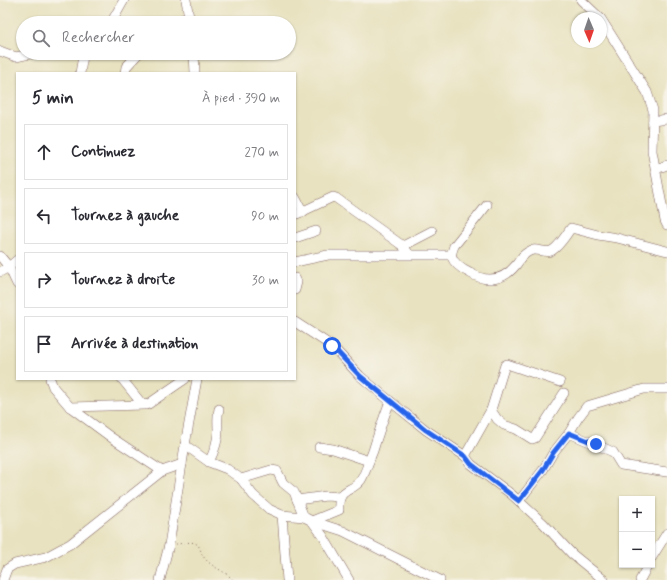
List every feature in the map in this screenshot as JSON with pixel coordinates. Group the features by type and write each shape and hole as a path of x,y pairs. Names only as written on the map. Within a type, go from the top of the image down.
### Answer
{"street":[{"path":"115,16 124,0"},
{"path":"186,0 189,16"},
{"path":"581,0 593,12"},
{"path":"607,30 647,92 653,110 652,149 662,209 667,225"},
{"path":"0,51 16,56"},
{"path":"80,72 81,60"},
{"path":"125,72 126,67 132,60"},
{"path":"194,60 195,72"},
{"path":"653,122 667,119"},
{"path":"656,169 667,165"},
{"path":"296,200 299,214 333,197 336,198 403,246 409,254"},
{"path":"487,205 454,246 451,255 453,260 460,268 476,277 486,280 498,279 505,276 529,250 536,249 551,251 572,228 667,250"},
{"path":"296,238 316,231"},
{"path":"403,246 432,231"},
{"path":"296,262 328,255 451,255"},
{"path":"0,256 9,267 16,286"},
{"path":"0,272 16,261"},
{"path":"296,323 332,346 360,376 390,401 426,430 465,456 471,464 519,501 559,538 572,554 604,580"},
{"path":"465,456 491,410 505,365 507,364 560,382"},
{"path":"50,380 53,387 70,407 112,438 162,471"},
{"path":"123,380 144,405"},
{"path":"70,407 147,405 184,380"},
{"path":"160,580 168,545 197,380"},
{"path":"519,501 543,470 553,453 569,433 587,406 644,389 667,389"},
{"path":"491,410 497,419 504,425 516,429 532,439 535,438 546,423 564,393"},
{"path":"308,519 339,510 338,504 340,497 346,490 361,480 390,401"},
{"path":"209,462 216,447 218,432 217,417 219,409"},
{"path":"569,433 613,452 621,465 667,472"},
{"path":"185,445 209,462 227,469 241,480 253,495 269,509 282,515 308,519 343,530 440,580"},
{"path":"320,447 333,449 369,461"},
{"path":"3,580 7,569 15,564 46,557 70,544 162,471 182,464"},
{"path":"241,480 274,470 279,474 283,483 294,492 308,519 323,536 349,580"},
{"path":"297,500 326,496 340,497"},
{"path":"282,515 287,580"},
{"path":"655,552 667,533"},
{"path":"640,580 646,568"}],"path":[{"path":"168,545 194,543 199,546 203,556 213,566 228,574 233,580"}],"route":[{"path":"332,346 360,376 390,401 426,430 465,456 471,464 519,501 569,433 578,438 596,444"}]}
